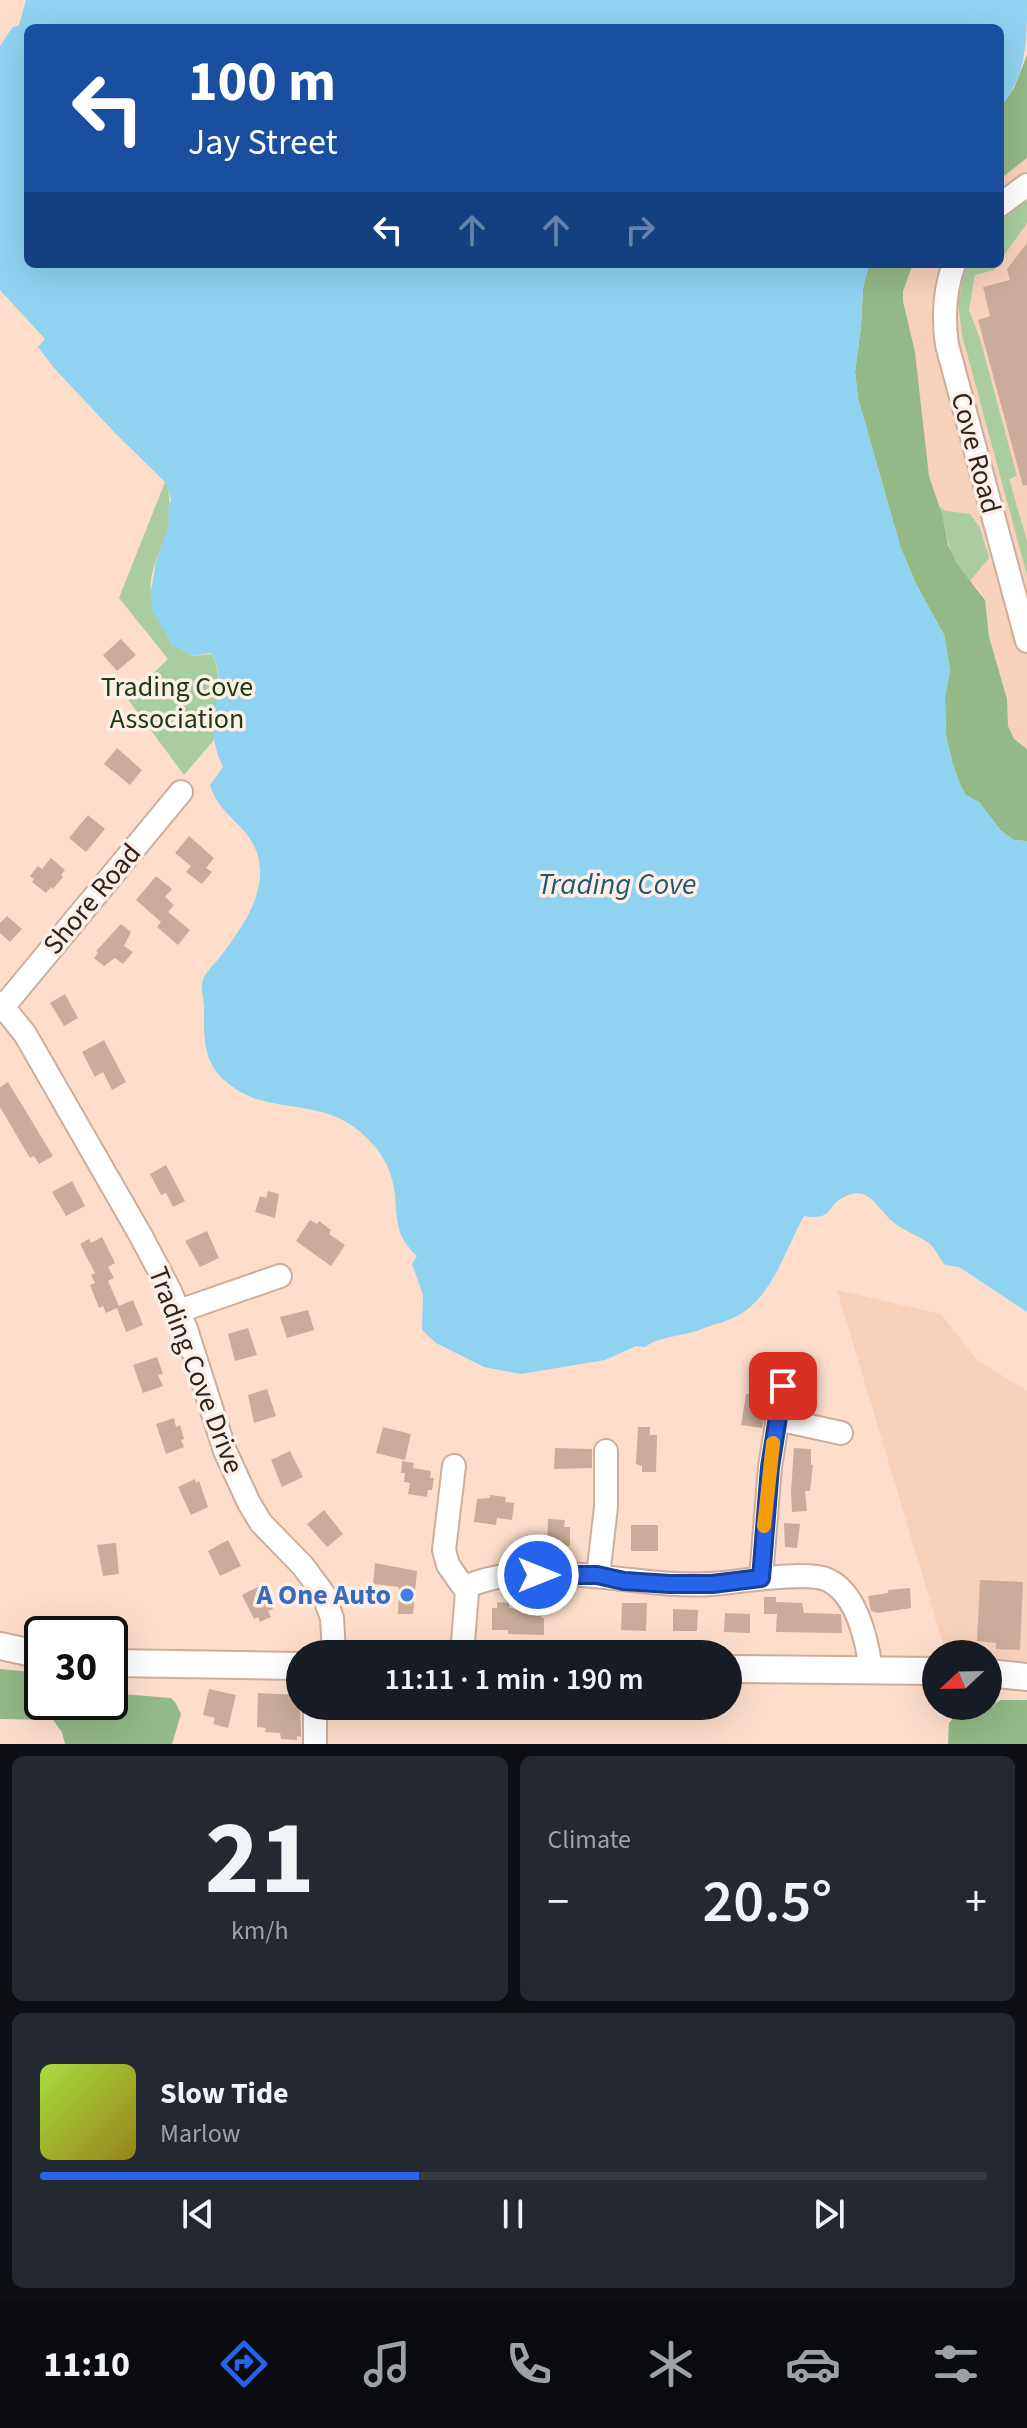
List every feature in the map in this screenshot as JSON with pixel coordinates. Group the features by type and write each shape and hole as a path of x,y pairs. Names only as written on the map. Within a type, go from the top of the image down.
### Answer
{"main road":[{"path":"0,1646 24,1651"},
{"path":"128,1663 286,1666"},
{"path":"742,1669 922,1671"},
{"path":"1002,1674 1027,1677"}],"street":[{"path":"1004,202 1027,185"},
{"name":"Cove Road","path":"953,268 944,311 947,345 1027,641"},
{"name":"Shore Road","path":"2,1004 181,792"},
{"name":"Trading Cove Drive","path":"2,1004 25,1034 156,1263 179,1311 233,1470 261,1523 303,1566 323,1593 331,1613 333,1640"},
{"path":"179,1311 280,1276"},
{"path":"761,1578 770,1467 783,1386"},
{"path":"777,1419 841,1433"},
{"path":"598,1576 606,1507 606,1451"},
{"path":"454,1466 444,1550 450,1568 465,1587 463,1640"},
{"path":"465,1587 503,1575 598,1576 670,1584 712,1584 761,1578 822,1578 838,1587 856,1615 871,1670"},
{"path":"315,1720 315,1744"}],"shaded area":[{"path":"1027,158 1027,749 1014,739 1008,726 1007,699 989,637 985,600 980,590 961,573 948,545 942,514 929,476 915,352 903,301 903,291 912,268 1004,268 1004,176"},
{"path":"837,1290 941,1314 976,1359 1027,1391 1027,1663 1002,1660 1002,1640 942,1640"}],"green space":[{"path":"1027,55 1027,158 1004,176 1004,102 1014,88"},
{"path":"1027,196 1027,223 1004,255 1004,214"},
{"path":"868,268 912,268 903,291 903,301 915,352 929,476 942,514 948,545 957,564 985,600 989,637 1007,699 1008,726 1014,739 1027,749 1027,841 1014,840 1001,831 979,802 966,796 952,761 946,735 945,697 950,670 944,635 916,584 900,546 858,398 855,372 863,288"},
{"path":"965,268 995,268 975,275 969,310 980,339 1017,476 1009,479 1027,541 1027,575 962,335 958,303"},
{"name":"Trading Cove Association","path":"165,482 168,485 170,522 152,576 152,600 172,645 194,656 211,654 218,671 214,740 184,775 127,698 168,659 119,598"},
{"path":"939,507 970,514 980,528 989,558 970,581 953,556"},
{"path":"0,1669 24,1671 24,1719 0,1719"},
{"path":"128,1694 171,1698 181,1714 172,1744 65,1744 62,1732 53,1720 128,1720"},
{"path":"1002,1700 1027,1700 1027,1744 948,1744 952,1720 1002,1720"}],"water":[{"name":"Trading Cove","path":"26,0 1027,0 1024,57 1016,83 1004,102 1004,24 24,24 24,268 868,268 863,288 855,372 858,398 900,546 916,584 944,635 950,670 945,697 946,735 952,761 966,795 979,802 1001,831 1014,840 1027,841 1027,1312 959,1267 945,1265 930,1244 896,1224 867,1196 854,1193 839,1200 821,1216 804,1216 769,1285 749,1308 733,1318 695,1332 658,1340 645,1347 636,1346 605,1360 521,1374 484,1367 436,1343 422,1330 423,1295 412,1264 417,1256 398,1227 390,1173 370,1142 350,1124 332,1115 259,1099 241,1092 217,1072 206,1046 203,981 253,905 259,883 258,857 253,844 222,807 210,785 223,767 213,731 218,687 215,660 210,653 194,656 173,646 152,610 151,591 156,562 169,525 171,500 167,484 54,368 38,347 45,339 0,290 0,46 12,28 19,25"}],"building":[{"path":"1027,243 1027,485 1023,486 978,320 990,316 983,287 1010,280 1007,269"},
{"path":"121,639 136,655 117,671 103,655"},
{"path":"117,748 142,770 130,785 104,764"},
{"path":"88,815 105,829 86,852 69,838"},
{"path":"189,836 214,858 206,868 212,872 202,884 186,872 191,866 175,853"},
{"path":"51,858 65,870 61,875 63,877 46,893 32,882 34,879 30,876 38,866 42,869"},
{"path":"156,876 172,889 165,897 174,905 168,912 190,930 178,945 157,927 161,922 136,900"},
{"path":"7,916 22,929 10,942 0,933 0,923"},
{"path":"121,924 131,932 124,946 133,952 123,964 115,958 104,966 94,958 98,953 96,951"},
{"path":"65,994 78,1018 64,1026 50,1003"},
{"path":"104,1040 126,1082 112,1090 103,1072 95,1077 82,1052"},
{"path":"8,1082 53,1156 39,1164 34,1156 30,1158 0,1107 0,1087"},
{"path":"166,1165 185,1201 173,1207 166,1193 161,1195 150,1174"},
{"path":"72,1181 85,1206 66,1216 52,1192"},
{"path":"268,1191 279,1194 275,1218 255,1212 260,1196 266,1198"},
{"path":"310,1220 317,1224 319,1221 331,1230 329,1234 345,1245 331,1266 296,1241"},
{"path":"207,1231 219,1258 200,1267 185,1241"},
{"path":"102,1237 115,1263 108,1267 114,1278 108,1281 119,1306 133,1300 143,1325 126,1332 117,1308 106,1313 103,1306 99,1308 90,1285 95,1283 91,1275 95,1273 80,1244"},
{"path":"308,1310 314,1330 287,1338 280,1317"},
{"path":"248,1328 257,1355 235,1361 228,1334"},
{"path":"157,1357 163,1374 158,1375 163,1386 143,1393 133,1365"},
{"path":"267,1389 276,1416 254,1423 248,1395"},
{"path":"746,1394 768,1394 762,1428 741,1425"},
{"path":"174,1418 176,1427 180,1425 184,1447 166,1454 156,1424"},
{"path":"383,1427 411,1434 405,1460 376,1453"},
{"path":"638,1427 650,1427 650,1435 657,1435 656,1472 642,1472 642,1466 636,1464"},
{"path":"555,1448 592,1449 592,1468 554,1469"},
{"path":"794,1448 811,1449 810,1491 805,1491 807,1511 792,1512"},
{"path":"290,1451 303,1477 282,1487 271,1460"},
{"path":"402,1461 414,1463 413,1468 431,1471 430,1478 434,1478 427,1497 408,1494 410,1483 404,1482"},
{"path":"195,1479 196,1483 199,1481 208,1507 191,1515 178,1487"},
{"path":"490,1495 506,1497 505,1502 514,1503 512,1520 497,1518 496,1525 474,1522 477,1499 490,1498"},
{"path":"324,1510 343,1534 327,1547 307,1524"},
{"path":"548,1519 565,1520 564,1527 570,1527 570,1546 547,1545"},
{"path":"784,1523 800,1524 797,1548 785,1547"},
{"path":"631,1525 658,1525 658,1551 631,1551"},
{"path":"228,1540 241,1566 220,1576 208,1551"},
{"path":"116,1543 119,1574 103,1576 97,1545"},
{"name":"A One Auto","path":"375,1563 417,1571 413,1614 398,1614 399,1587 373,1584"},
{"path":"980,1580 1023,1582 1020,1650 1002,1649 1002,1640 977,1640"},
{"path":"263,1584 273,1609 268,1611 271,1617 260,1622 258,1617 254,1619 242,1595"},
{"path":"910,1588 911,1608 878,1613 871,1611 868,1596"},
{"path":"764,1597 776,1597 776,1602 802,1603 804,1613 841,1614 842,1633 776,1632 777,1614 764,1614"},
{"path":"497,1602 509,1603 509,1608 541,1609 544,1635 508,1634 508,1630 492,1630 492,1608 497,1608"},
{"path":"622,1603 647,1603 646,1631 621,1630"},
{"path":"673,1609 698,1610 697,1631 673,1631"},
{"path":"725,1613 750,1614 750,1633 724,1632"},
{"path":"209,1689 236,1695 228,1728 213,1724 215,1718 203,1715"},
{"path":"258,1693 286,1694 286,1720 301,1720 301,1737 297,1736 297,1740 281,1739 280,1733 265,1732 266,1728 257,1727"}],"slow traffic":[{"path":"764,1526 773,1443"}],"place":[{"name":"A One Auto","path":"407,1595"}],"route":[{"path":"538,1575 597,1575 624,1581 670,1584 729,1583 761,1578 772,1447 783,1386"}]}
